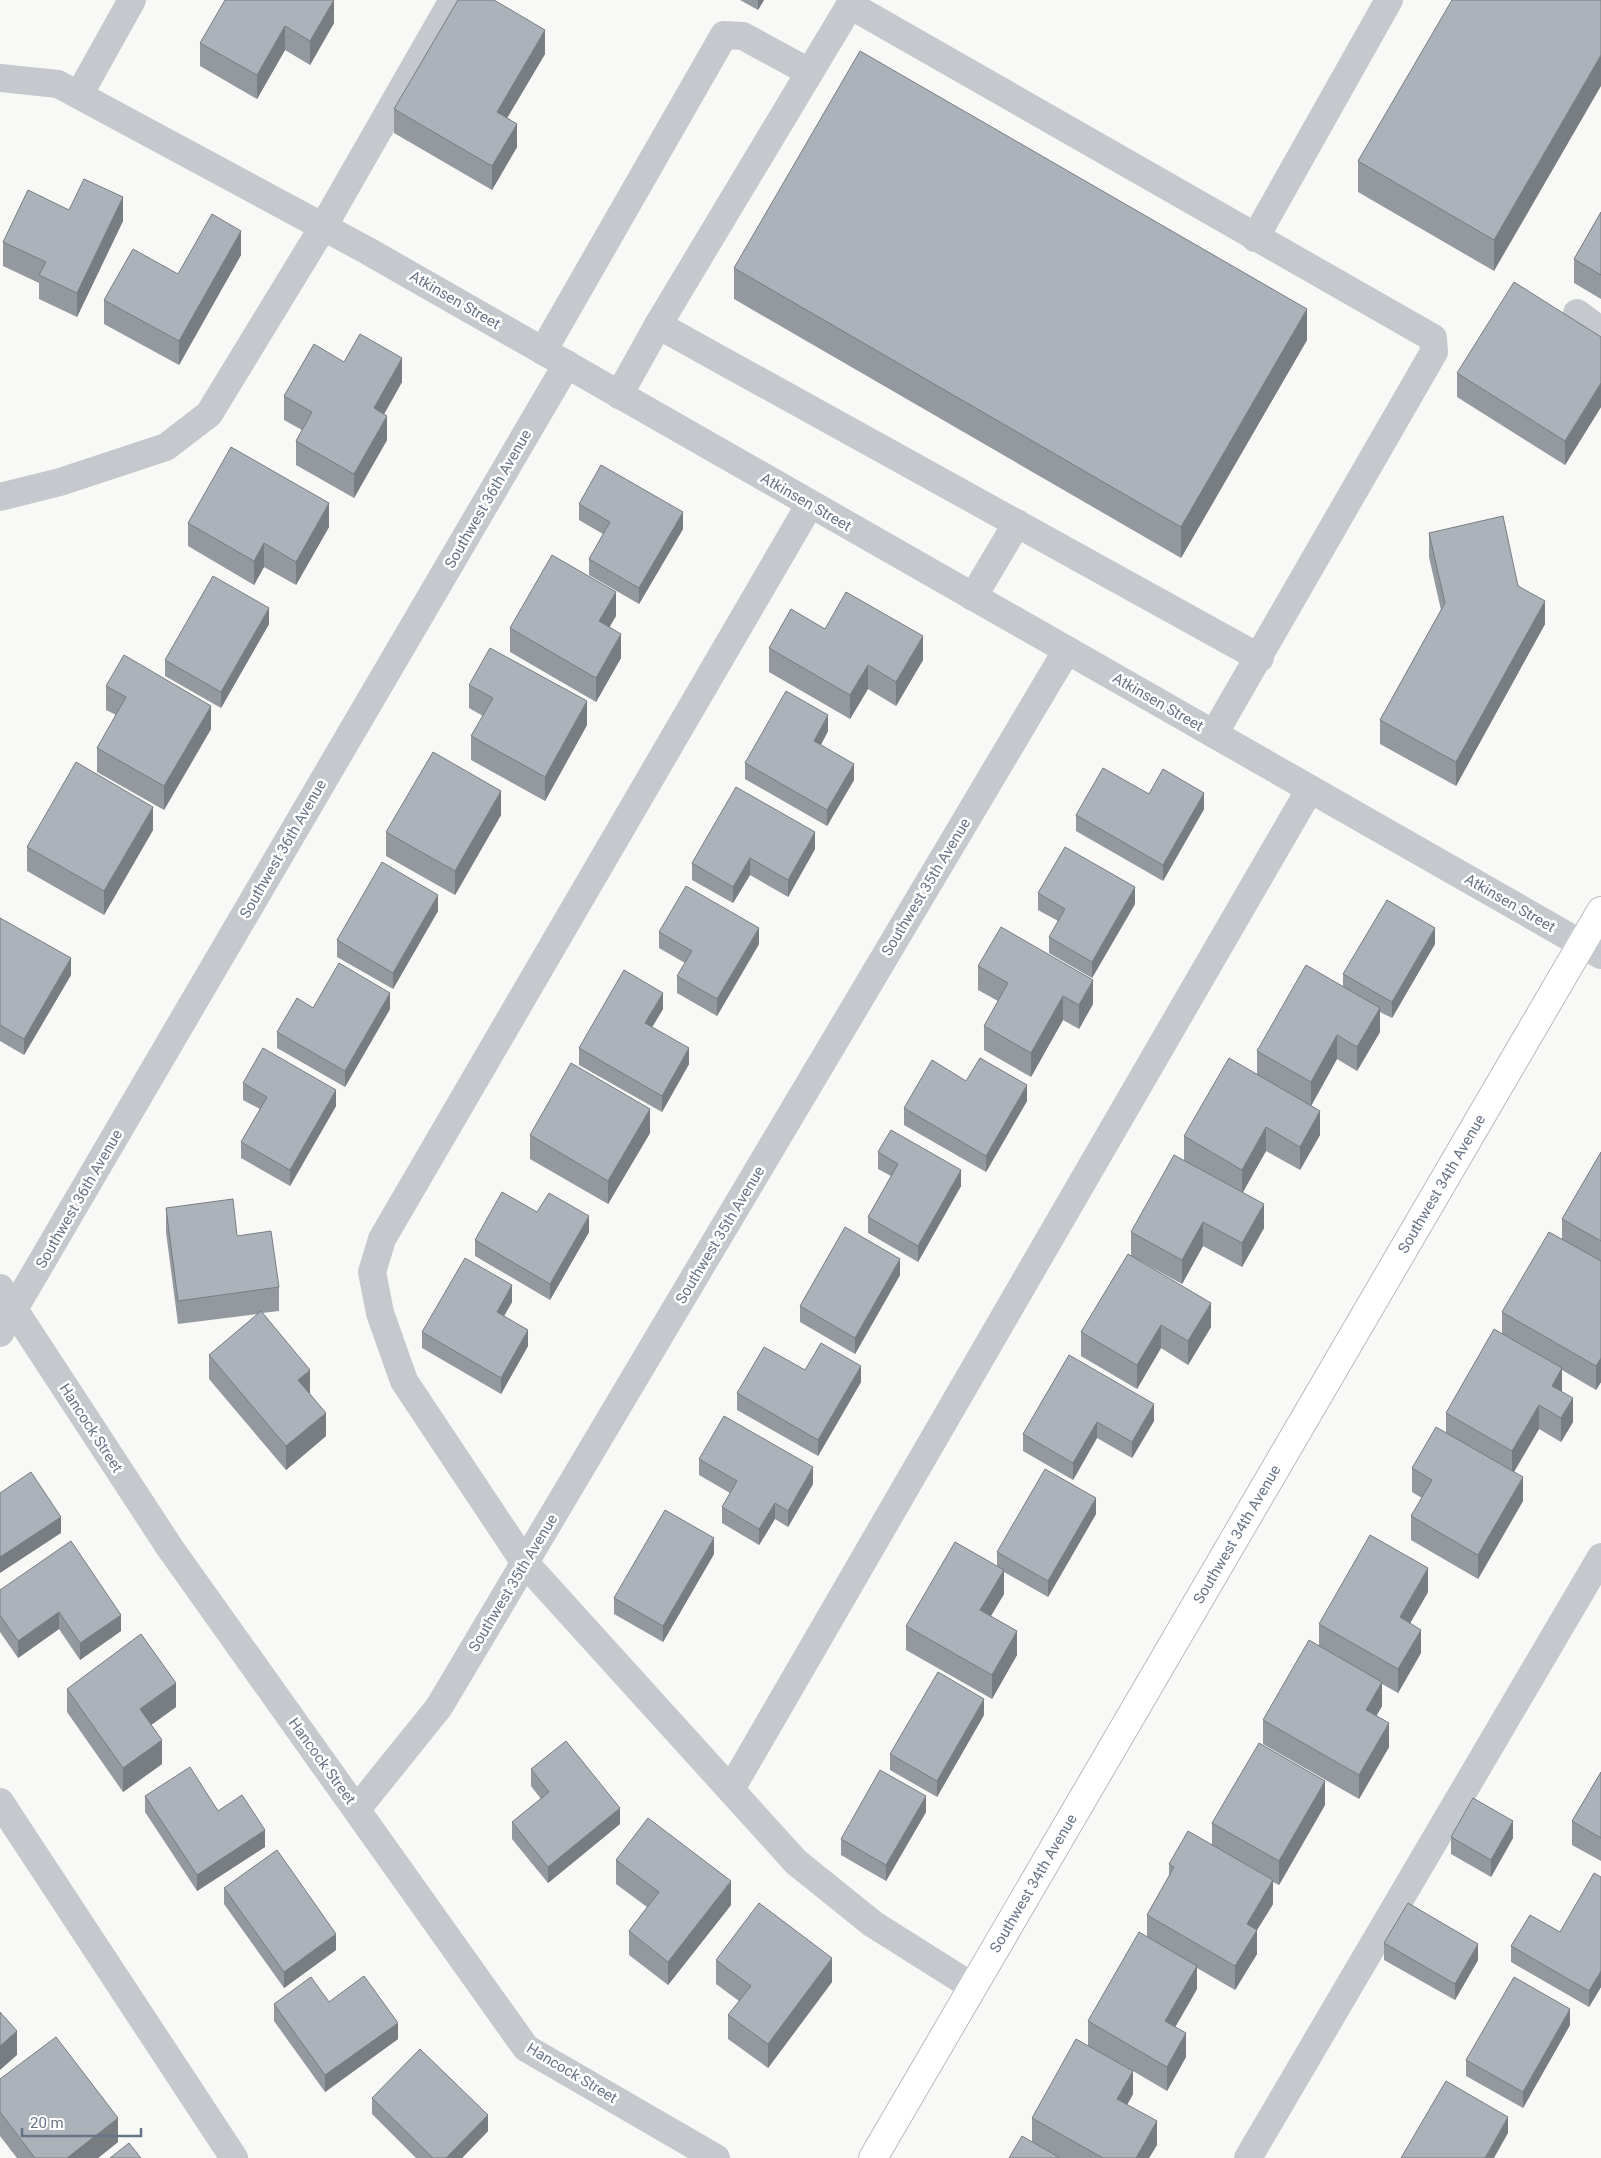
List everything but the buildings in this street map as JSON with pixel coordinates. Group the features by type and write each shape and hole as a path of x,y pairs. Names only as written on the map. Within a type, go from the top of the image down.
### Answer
{"main road":[{"name":"Southwest 34th Avenue","path":"873,2158 1591,950 1601,911"}],"street":[{"path":"79,95 132,0"},
{"path":"0,497 60,482 166,447 209,414 323,227 453,0"},
{"path":"1255,238 1388,0"},
{"path":"619,395 658,324 851,2 1255,238 1433,338 1434,352 1260,658 1214,734"},
{"path":"543,351 724,36 743,36 809,72"},
{"name":"Atkinsen Street","path":"0,78 58,84 323,227 1591,950"},
{"path":"1577,313 1601,331"},
{"path":"658,324 1260,658"},
{"name":"Southwest 36th Avenue","path":"0,1333 7,1299 566,364"},
{"path":"810,504 382,1239 372,1272 380,1313 404,1381 525,1563 796,1862 873,1924 973,1987"},
{"path":"973,597 1016,523"},
{"name":"Southwest 35th Avenue","path":"357,1809 439,1707 1067,650"},
{"path":"731,1789 1310,789"},
{"name":"Hancock Street","path":"7,1299 170,1548 526,2048 716,2158"},
{"path":"1248,2158 1601,1557"},
{"path":"0,1802 234,2158"}]}
